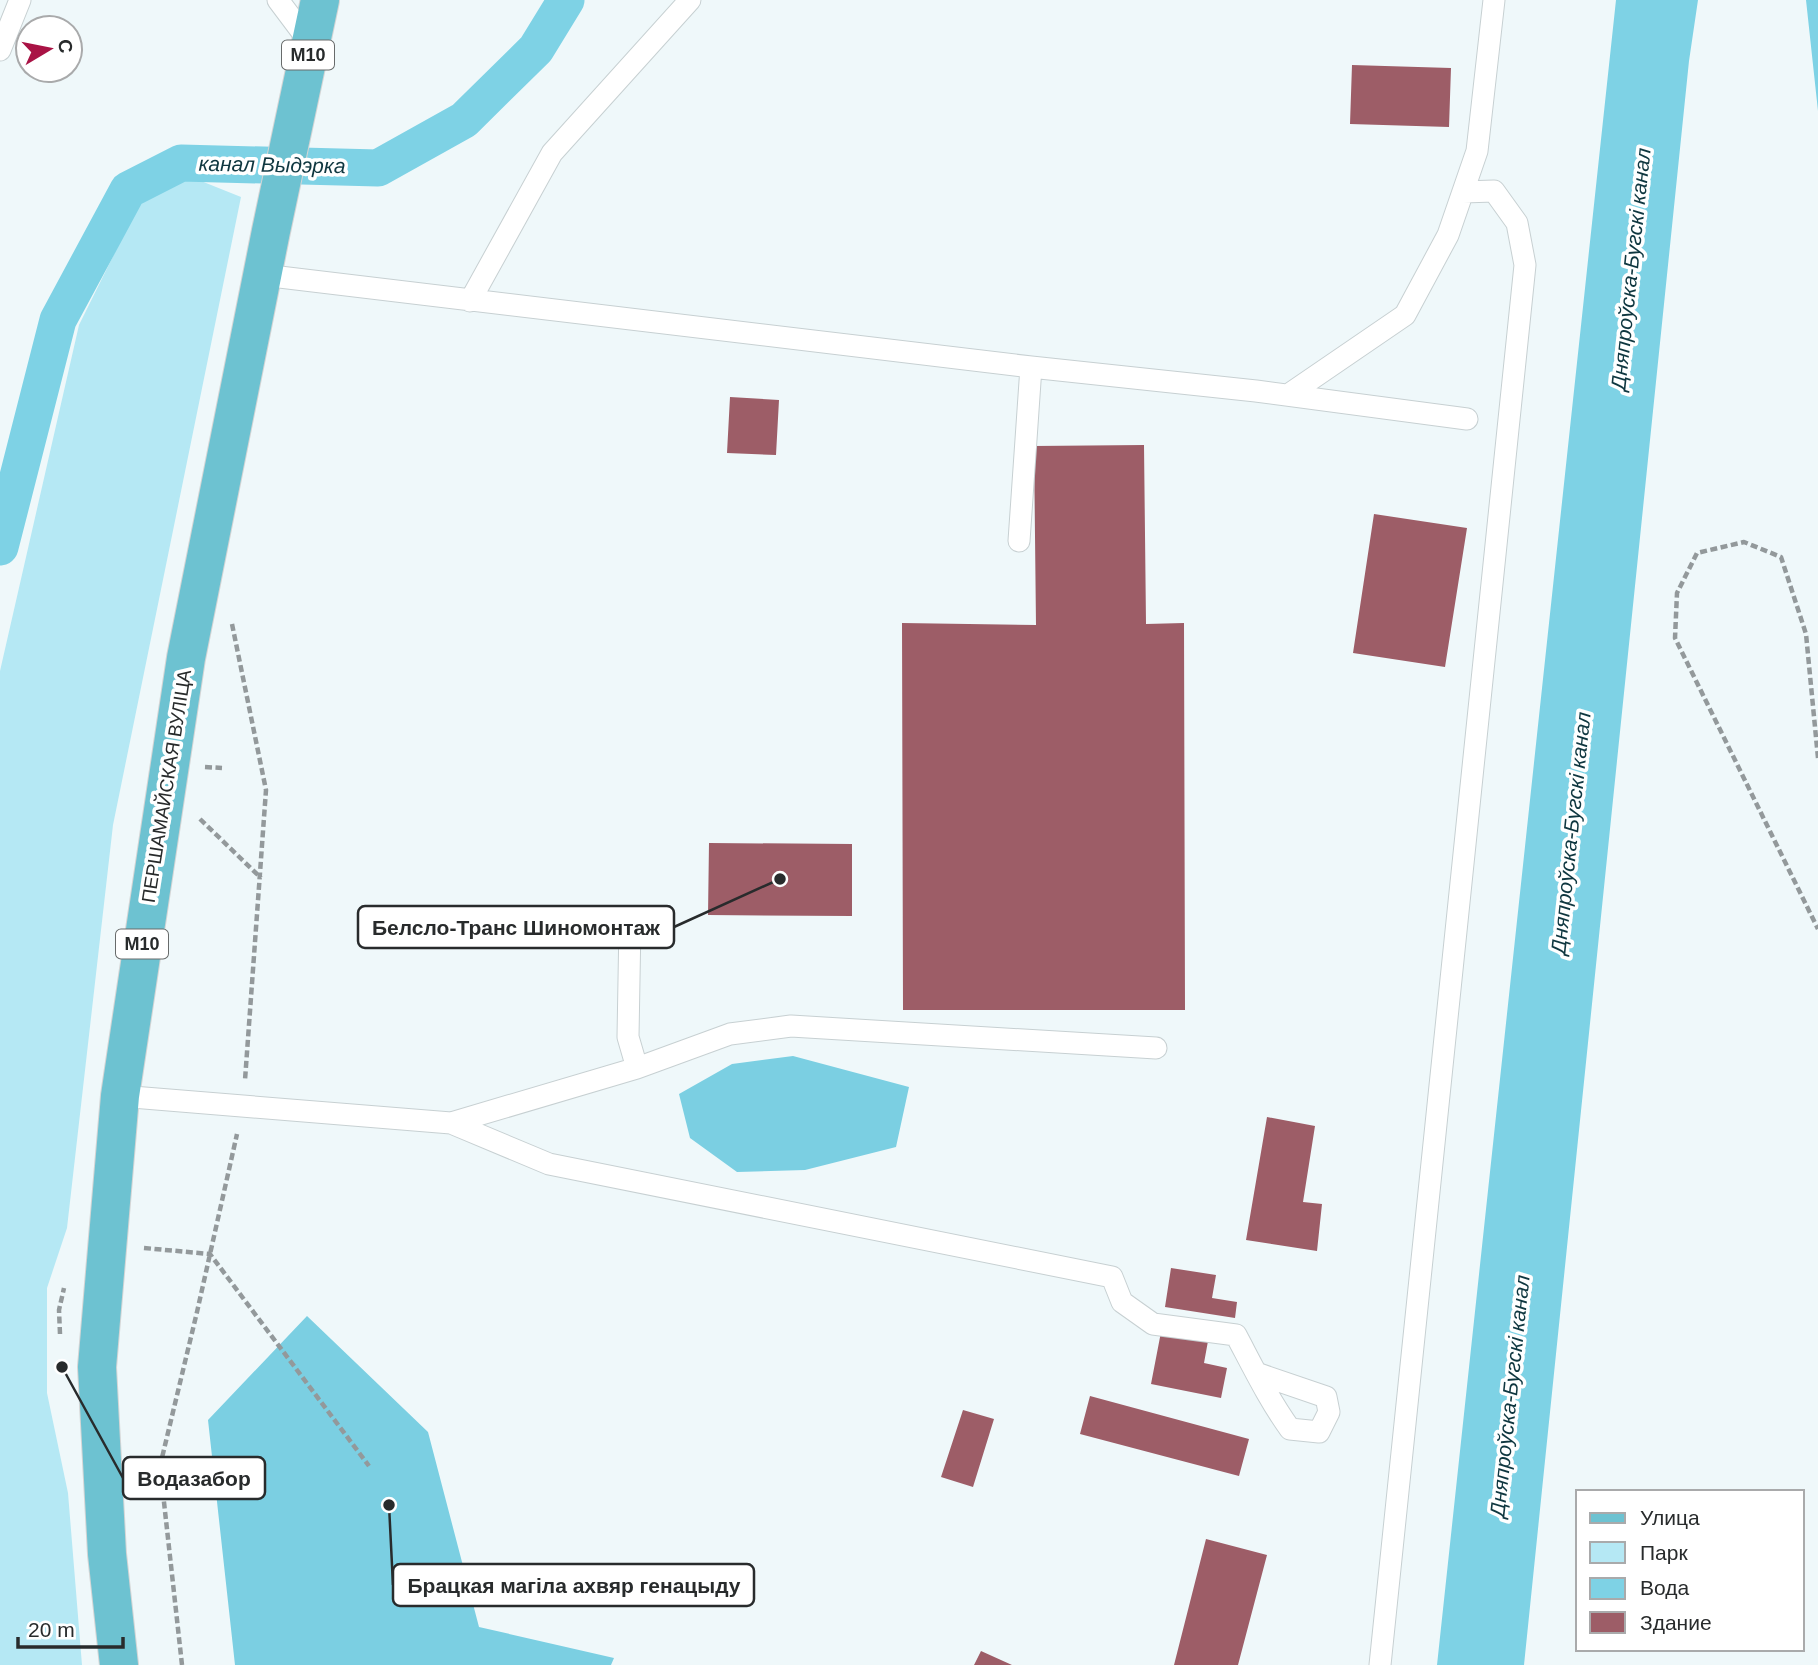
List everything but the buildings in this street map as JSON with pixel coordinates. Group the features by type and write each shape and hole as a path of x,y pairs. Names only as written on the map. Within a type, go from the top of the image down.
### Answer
{"main road":[{"name":"ПЕРШАМАЙСКАЯ ВУЛІЦА","path":"119,1665 107,1554 97,1367 120,1096 186,659 320,0"}],"lane":[{"path":"0,50 20,0"},
{"path":"278,0 311,44"},
{"path":"470,301 552,153 690,0"},
{"path":"1287,395 1405,315 1448,235 1477,151 1494,0"},
{"path":"1380,1665 1525,265 1517,223 1494,191 1463,192"},
{"path":"263,275 1287,395 1467,419"},
{"path":"1019,541 1031,367"},
{"path":"630,923 628,1037 637,1068"},
{"path":"451,1122 637,1068 730,1034 791,1026 1156,1048"},
{"path":"120,1096 451,1122 549,1164 1112,1277 1122,1302 1153,1324 1236,1335 1256,1373"}],"path":[{"path":"1818,758 1807,634 1781,557 1744,542 1697,553 1677,593 1675,638 1818,929"},
{"path":"182,1665 160,1466 243,1105 266,790 231,621"},
{"path":"202,767 204,754"},
{"path":"194,814 261,878"},
{"path":"210,1254 369,1466"}],"green space":[{"path":"191,177 241,197 113,825 67,1228 47,1288 47,1393 68,1493 82,1665 0,1665 0,671 79,325 140,202"}],"shaded area":[{"path":"793,1056 909,1087 896,1147 805,1170 737,1172 690,1138 679,1094 732,1064"},
{"path":"307,1316 428,1432 479,1627 614,1658 611,1665 235,1665 208,1420"}],"water":[{"name":"Дняпроўска-Бугскі канал","path":"1616,0 1698,0 1689,61 1524,1665 1437,1665"},
{"path":"1806,0 1818,0 1818,111"}],"waterway":[{"name":"канал Выдэрка","path":"0,547 58,320 128,190 181,163 378,168 464,120 536,49 566,0"}],"place":[{"name":"Белсло-Транс Шиномонтаж","path":"780,879"},
{"name":"Водазабор","path":"62,1367"},
{"name":"Брацкая магіла ахвяр генацыду","path":"389,1505"}]}
